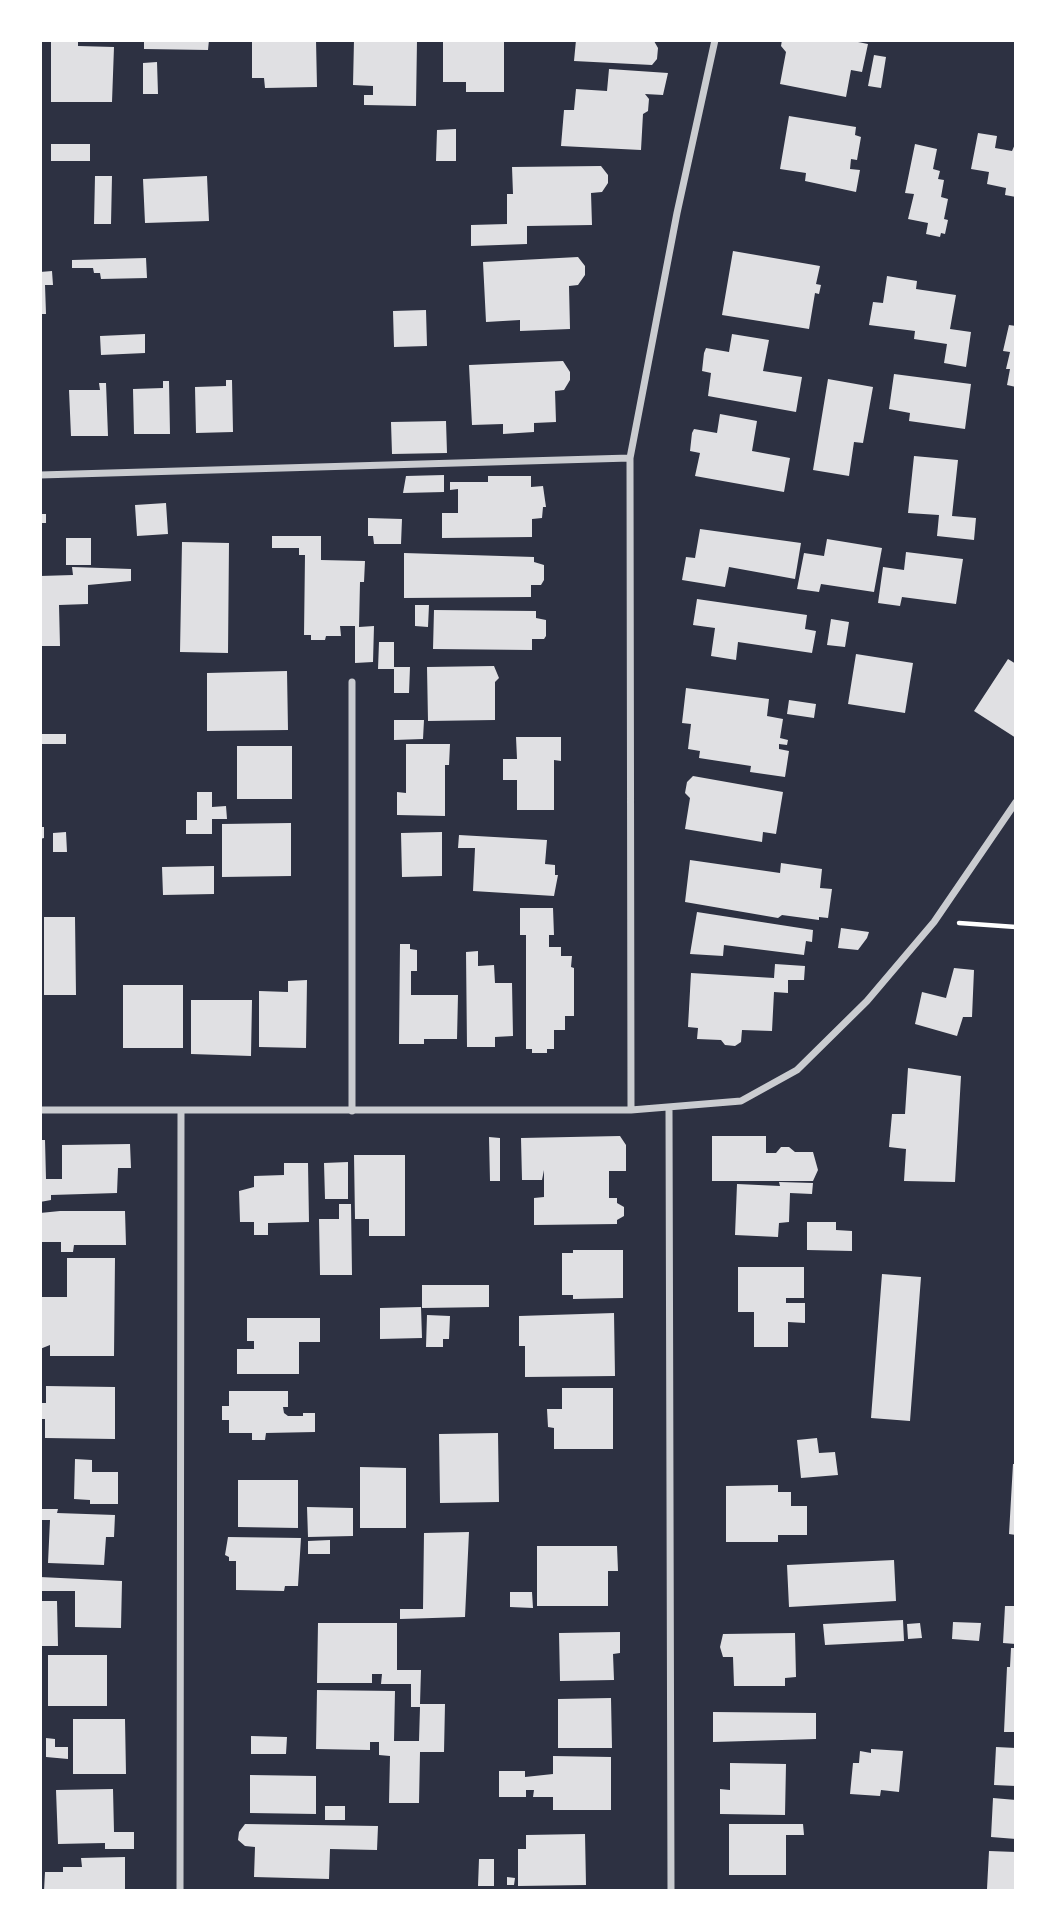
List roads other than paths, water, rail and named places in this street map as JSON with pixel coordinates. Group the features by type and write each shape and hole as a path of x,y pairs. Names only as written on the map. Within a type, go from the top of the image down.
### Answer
{"street":[{"path":"631,1110 630,458 677,212 715,40"},
{"path":"40,475 630,458"},
{"path":"352,682 352,1111"},
{"path":"40,1110 631,1110 741,1101 797,1070 867,1001 934,922 1016,802"},
{"path":"669,1108 671,1891"},
{"path":"180,1891 181,1110"}]}
